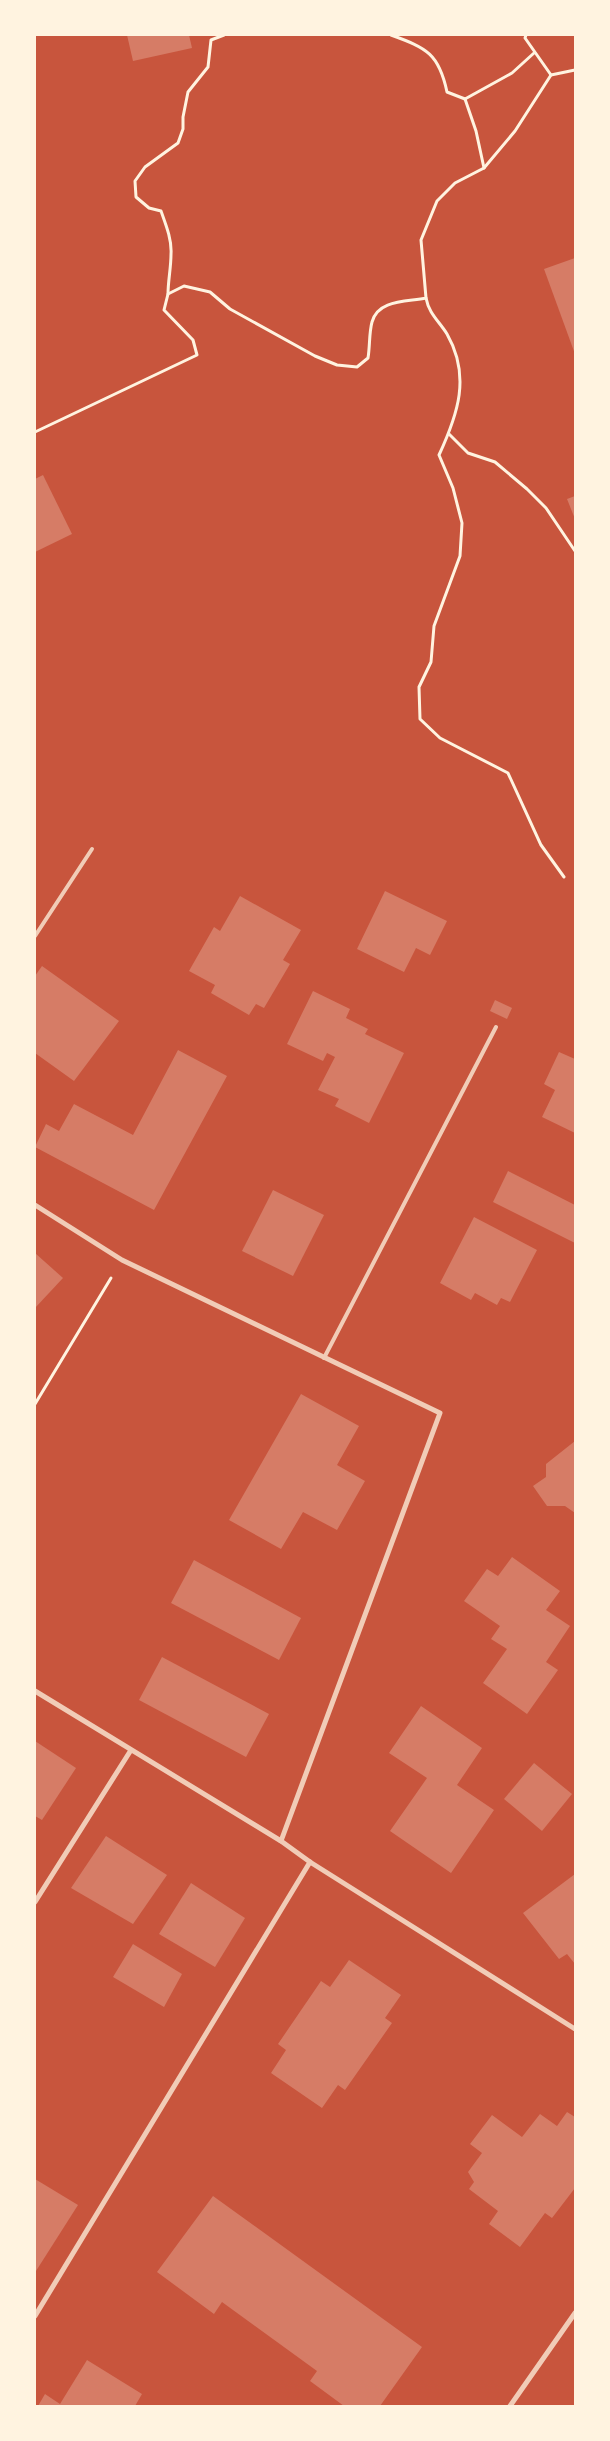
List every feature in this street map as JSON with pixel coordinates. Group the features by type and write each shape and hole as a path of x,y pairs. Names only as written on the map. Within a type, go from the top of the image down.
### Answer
{"street":[{"path":"35,1205 122,1260 440,1413 281,1841"},
{"path":"35,1691 281,1841 310,1862 575,2028"},
{"path":"35,1902 131,1750"},
{"path":"35,2316 310,1862"},
{"path":"510,2406 575,2313"}],"lane":[{"path":"35,936 92,849"},
{"path":"324,1358 496,1027"}],"path":[{"path":"35,432 197,355 193,340 164,310 168,294 171,254 168,230 162,211 149,208 136,197 135,181 145,167 178,143 183,129 183,117 188,92 208,67 211,40 224,35"},
{"path":"391,35 410,42 433,55 443,72 447,92 465,99 476,131 484,168"},
{"path":"526,35 524,38 551,75"},
{"path":"465,99 512,73 534,54"},
{"path":"564,877 541,845 508,773 440,738 420,719 419,687 431,662 434,626 460,556 462,523 453,488 439,455 449,434 462,384 458,360 447,334 429,310 426,298 421,240 437,201 455,182 484,168 515,131 551,75 575,70"},
{"path":"168,294 184,286 210,292 230,309 290,344 337,365 357,367 368,358 372,322 378,309 393,303 406,303 426,298"},
{"path":"449,434 468,453 495,462 527,489 546,508 575,551"},
{"path":"35,1404 122,1260"}],"building":[{"path":"127,35 189,35 192,48 133,61"},
{"path":"575,258 575,354 544,269"},
{"path":"43,475 72,534 35,552 35,479"},
{"path":"575,496 575,519 567,499"},
{"path":"385,891 447,921 430,955 416,948 404,972 357,949"},
{"path":"240,896 301,930 283,960 290,964 264,1008 256,1004 249,1015 211,993 215,985 189,971 214,927 220,931"},
{"path":"42,966 119,1021 74,1081 35,1053 35,976"},
{"path":"313,991 350,1009 346,1018 368,1029 365,1034 404,1053 369,1123 335,1106 339,1099 318,1090 335,1057 327,1053 323,1061 287,1044"},
{"path":"495,1000 512,1008 507,1019 490,1011"},
{"path":"178,1050 227,1076 154,1210 35,1147 46,1124 59,1131 74,1104 133,1135"},
{"path":"559,1052 575,1059 575,1133 542,1117 555,1090 544,1084"},
{"path":"508,1171 575,1205 575,1243 493,1202"},
{"path":"273,1190 324,1215 293,1276 242,1251"},
{"path":"474,1217 537,1250 510,1302 501,1298 497,1305 475,1293 471,1300 440,1283"},
{"path":"35,1253 63,1278 35,1308"},
{"path":"301,1394 359,1426 337,1465 365,1481 337,1530 303,1512 281,1549 229,1520"},
{"path":"575,1441 575,1513 565,1506 547,1506 533,1486 546,1477 546,1464"},
{"path":"512,1557 560,1591 546,1610 570,1626 546,1662 558,1670 527,1714 483,1683 507,1649 491,1639 500,1626 464,1601 487,1569 498,1576"},
{"path":"194,1560 301,1618 279,1660 171,1603"},
{"path":"162,1657 269,1714 246,1757 139,1700"},
{"path":"421,1706 482,1748 457,1785 494,1810 451,1873 390,1831 427,1778 389,1753"},
{"path":"35,1741 76,1768 42,1820 35,1816"},
{"path":"534,1763 572,1794 542,1831 504,1799"},
{"path":"106,1836 167,1875 133,1924 71,1888"},
{"path":"575,1874 575,1964 567,1954 559,1959 523,1913"},
{"path":"191,1883 245,1918 215,1967 159,1934"},
{"path":"133,1944 182,1974 164,2007 113,1977"},
{"path":"349,1960 401,1995 385,2018 392,2023 345,2090 338,2085 322,2108 271,2073 286,2050 278,2044 321,1981 330,1987"},
{"path":"567,2112 575,2117 575,2188 552,2218 545,2213 520,2247 489,2224 498,2211 469,2189 474,2182 468,2172 482,2153 470,2144 492,2115 522,2137 540,2114 557,2126"},
{"path":"35,2179 78,2205 36,2271 35,2270"},
{"path":"213,2196 422,2347 380,2406 344,2406 310,2381 317,2371 222,2302 214,2314 157,2272"},
{"path":"87,2360 142,2394 135,2406 38,2406 45,2394 60,2404"}]}
